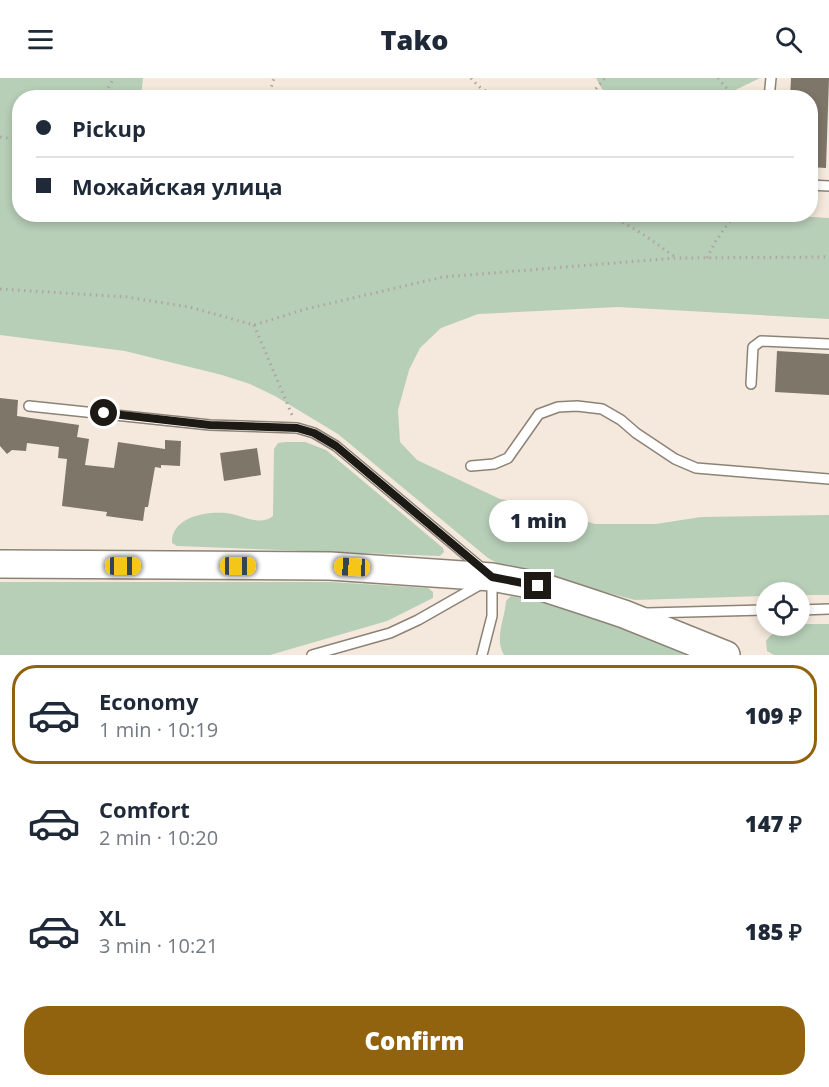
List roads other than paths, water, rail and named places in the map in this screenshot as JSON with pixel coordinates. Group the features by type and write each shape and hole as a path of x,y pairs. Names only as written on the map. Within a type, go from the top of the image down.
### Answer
{"main road":[{"path":"0,564 330,566 492,577 538,586 624,614 726,655"}],"lane":[{"path":"751,384 753,347 761,340 829,344"},
{"path":"29,406 210,425 297,428 314,433 336,446 492,577 492,616 482,655"},
{"path":"471,466 494,464 508,458 539,414 558,406 576,406 612,414 675,459 696,468 829,479"},
{"path":"312,655 338,651 390,633 418,620 492,577"},
{"path":"810,610 829,609"},
{"path":"624,614 756,610"}]}
